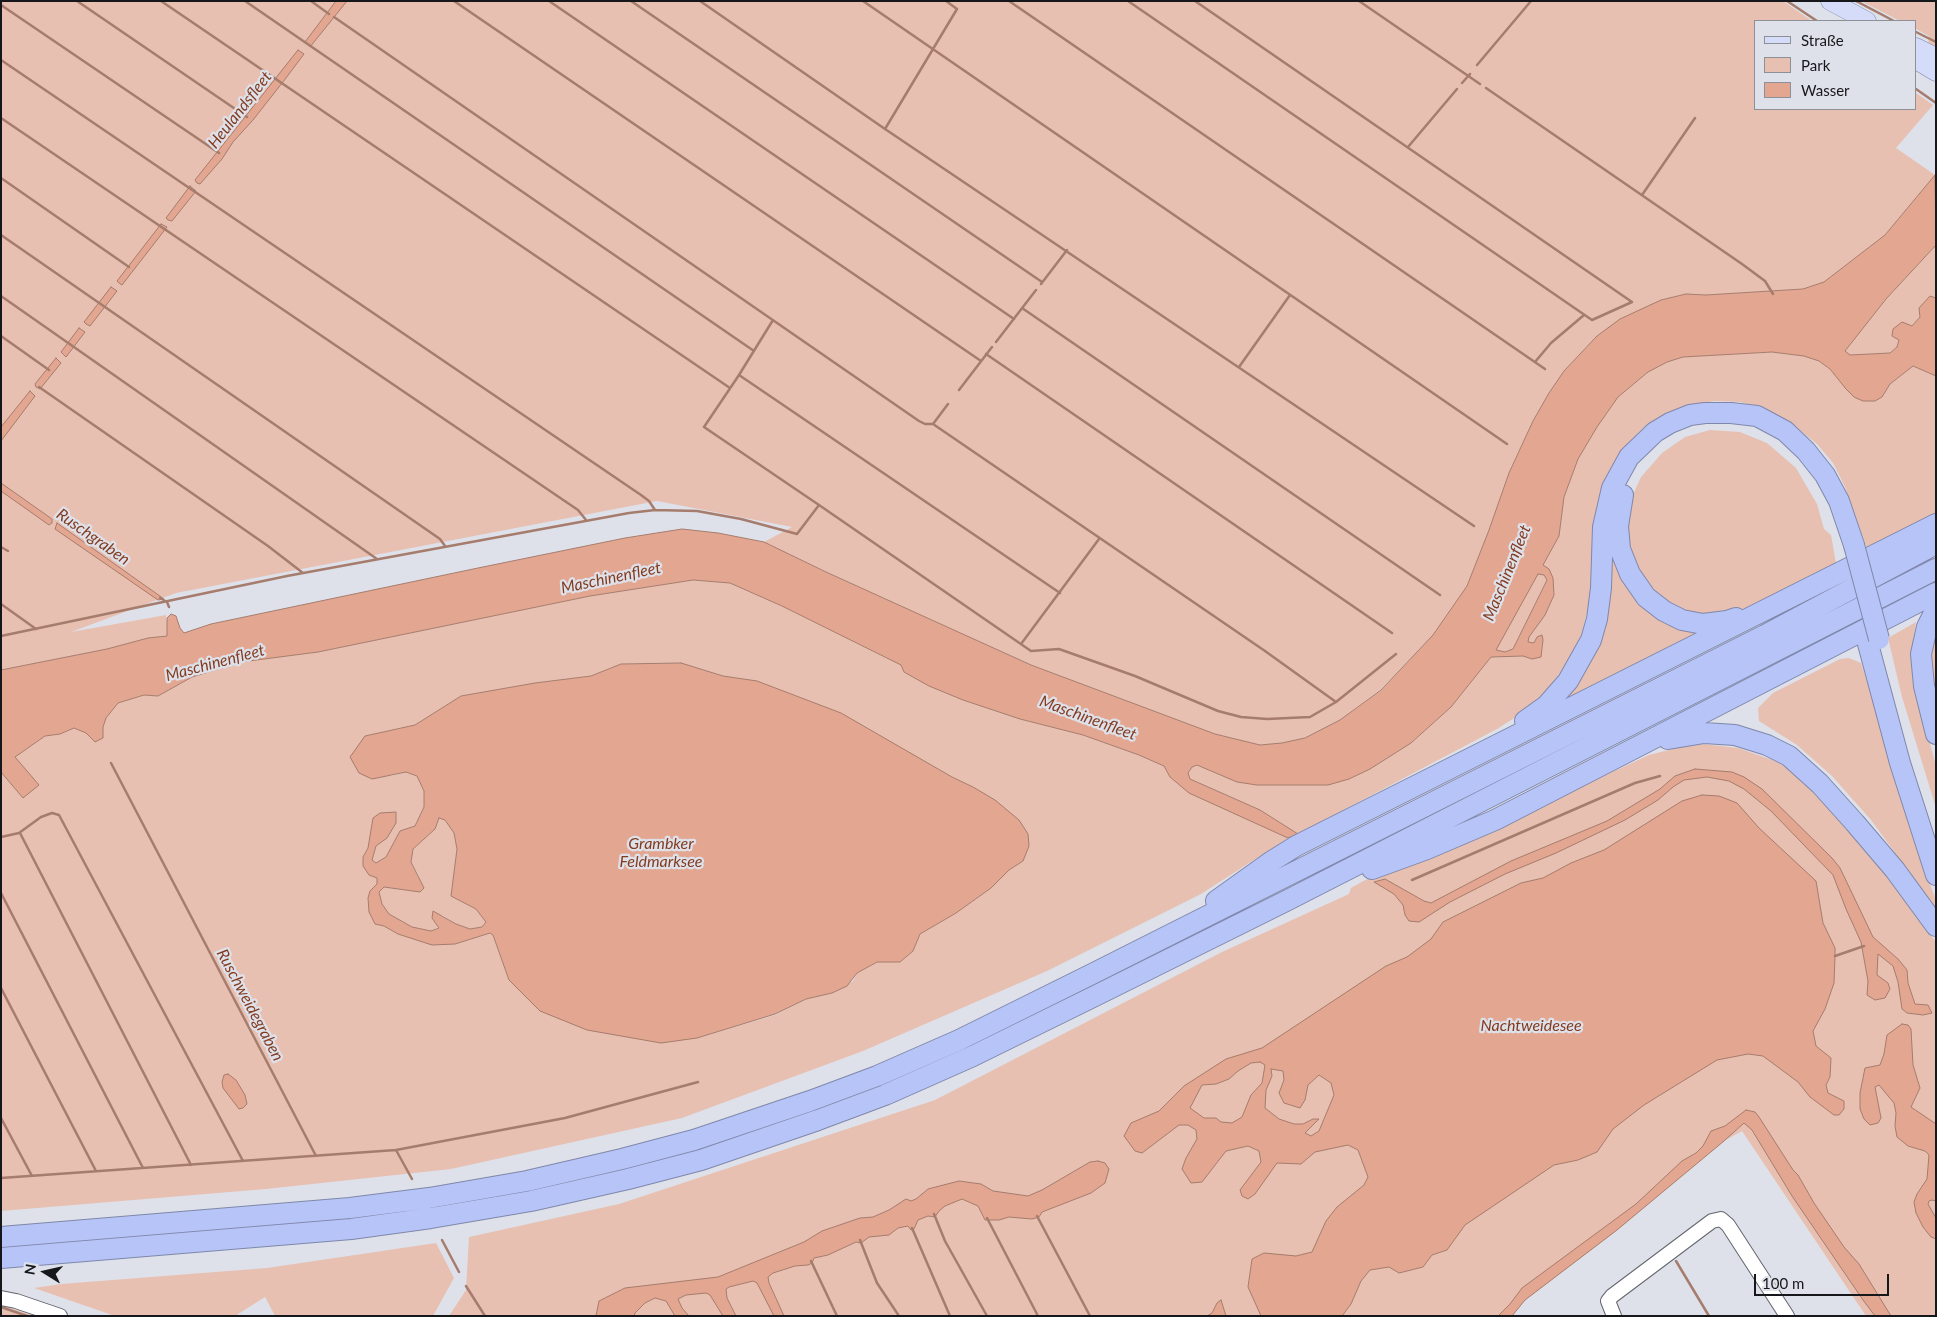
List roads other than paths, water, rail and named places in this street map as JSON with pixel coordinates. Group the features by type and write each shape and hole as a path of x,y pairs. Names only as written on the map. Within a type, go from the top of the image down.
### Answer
{"highway":[{"path":"1480,754 1546,706 1568,681 1592,640 1601,588 1603,527 1612,488 1629,457 1655,432 1690,416 1705,413 1757,416 1785,431 1806,451 1825,475 1839,501 1848,547 1874,642 1936,838"},
{"path":"1774,606 1727,621 1703,624 1682,620 1664,612 1646,597 1630,574 1620,550 1618,526 1622,498 1628,482 1647,455 1686,430 1703,426 1722,424 1743,427 1772,438 1783,445 1799,460 1813,479 1848,547"},
{"path":"1204,917 1218,898 1296,846 1936,524"},
{"path":"1,1237 350,1208 428,1198 527,1181 622,1159 694,1140 810,1101 876,1076 959,1040 1765,635 1936,544"},
{"path":"1,1258 342,1230 422,1220 531,1202 701,1160 818,1120 885,1095 973,1056 1286,901 1936,569"},
{"path":"1286,901 1318,893 1495,820 1644,745 1936,593"},
{"path":"1936,609 1926,627 1921,654 1924,686 1936,734"},
{"path":"1874,642 1900,763 1936,875"},
{"path":"1644,745 1686,735 1719,733 1750,739 1789,756 1820,784 1855,823 1895,870 1936,926"}],"main road":[{"path":"1816,1 1845,20"},
{"path":"1830,1 1865,20"},
{"path":"1917,48 1936,57"},
{"path":"1917,61 1936,72"}],"street":[{"path":"1614,1316 1608,1301 1612,1296 1712,1221 1721,1219 1728,1225 1787,1316"},
{"path":"1,1298 16,1301 60,1316"}],"water":[{"path":"336,1 347,1 310,47 305,42"},
{"path":"298,50 304,54 286,78 233,142 222,159 200,184 197,183 195,180"},
{"name":"Maschinenfleet","path":"1935,175 1936,245 1886,299 1845,351 1850,355 1890,353 1897,347 1899,340 1892,336 1893,329 1902,322 1912,326 1920,317 1919,308 1930,296 1936,298 1936,376 1913,366 1890,384 1882,397 1875,401 1863,401 1854,397 1830,369 1819,361 1804,356 1772,352 1683,357 1667,362 1648,372 1618,397 1578,459 1564,497 1559,536 1543,565 1549,569 1553,578 1554,595 1545,615 1529,637 1528,642 1534,643 1537,637 1542,635 1541,657 1532,659 1523,656 1491,657 1451,707 1411,743 1370,769 1349,779 1328,785 1257,785 1237,782 1197,765 1192,767 1188,773 1190,779 1260,810 1298,834 1288,838 1189,793 1170,777 1164,766 1139,755 1083,735 1020,719 963,700 929,686 904,672 901,665 782,606 730,583 693,580 590,596 318,652 241,662 192,677 158,696 144,695 118,703 106,718 103,727 103,738 95,742 86,733 74,728 60,734 45,736 15,757 39,785 23,798 1,772 1,670 107,649 148,638 167,636 167,618 171,614 176,616 184,633 211,624 478,568 625,538 682,529 718,533 764,542 1031,665 1215,734 1260,745 1305,738 1340,720 1381,690 1433,635 1467,586 1509,473 1533,421 1564,371 1597,336 1620,319 1661,300 1686,294 1706,295 1803,289 1824,282 1885,235","holes":["1538,574 1544,575 1547,580 1513,649 1505,652 1496,650"]},
{"path":"190,186 196,191 172,221 168,220 166,218"},
{"path":"161,224 167,227 122,285 119,283 117,281"},
{"path":"111,287 117,291 90,326 86,324 84,322"},
{"path":"79,328 85,332 66,357 61,352"},
{"path":"56,358 61,363 40,389 36,387 35,384"},
{"path":"30,391 35,396 1,441 1,427"},
{"path":"1,483 52,519 52,523 49,525 1,491"},
{"path":"57,523 164,599 158,600 55,529"},
{"name":"Grambker Feldmarksee","path":"681,663 723,676 757,681 841,713 995,800 1019,820 1028,834 1029,846 1023,861 1009,870 991,888 956,913 920,934 913,951 900,962 877,962 857,973 847,986 832,993 806,999 775,1014 697,1038 661,1043 587,1030 540,1011 509,980 493,935 490,933 455,944 432,945 375,924 369,912 368,898 370,891 377,884 377,878 369,875 363,866 363,857 368,848 373,818 380,813 396,812 396,823 387,838 376,846 372,860 376,863 386,857 400,831 415,826 424,807 424,791 417,776 406,772 372,779 359,773 350,757 365,736 415,725 461,696 535,683 591,676 621,664","holes":["439,818 445,820 454,833 457,849 451,896 476,909 486,922 482,927 470,929 456,924 433,911 432,918 439,928 431,931 412,927 389,914 382,904 379,892 384,887 420,892 424,888 411,862 413,849 435,829"]},
{"path":"1695,769 1732,772 1744,777 1762,789 1832,858 1840,868 1873,937 1898,959 1907,970 1908,983 1915,1004 1928,1005 1932,1013 1923,1015 1907,1013 1902,1009 1898,982 1893,966 1878,954 1877,975 1888,983 1890,989 1885,998 1875,1000 1867,995 1868,981 1861,942 1833,875 1771,811 1744,789 1729,781 1707,777 1684,780 1658,800 1625,820 1556,853 1505,874 1450,902 1419,922 1409,921 1405,915 1403,905 1394,894 1374,882 1385,879 1431,903 1511,861 1607,821 1660,789 1675,776"},
{"name":"Nachtweidesee","path":"1702,795 1719,796 1737,803 1759,828 1816,881 1823,923 1835,948 1835,956 1834,983 1825,1009 1813,1031 1816,1046 1831,1058 1830,1077 1826,1085 1828,1093 1844,1101 1844,1109 1839,1115 1834,1115 1810,1097 1798,1082 1763,1056 1748,1054 1717,1060 1644,1105 1613,1129 1597,1152 1578,1160 1554,1165 1465,1225 1447,1250 1432,1255 1423,1267 1399,1273 1389,1267 1370,1270 1361,1281 1351,1304 1342,1316 1261,1316 1248,1287 1252,1259 1264,1253 1296,1256 1312,1252 1326,1221 1337,1207 1364,1185 1368,1177 1358,1150 1348,1145 1315,1152 1301,1164 1277,1163 1255,1194 1248,1199 1242,1196 1240,1190 1261,1162 1259,1151 1248,1146 1226,1151 1202,1182 1191,1183 1182,1169 1197,1139 1196,1130 1188,1125 1179,1125 1142,1153 1135,1151 1124,1136 1131,1123 1159,1111 1184,1086 1226,1059 1262,1048 1386,966 1407,957 1431,939 1443,922 1521,883 1543,878 1571,863 1604,850 1682,801","holes":["1260,1062 1265,1065 1262,1083 1251,1095 1242,1117 1232,1123 1221,1122 1216,1118 1204,1118 1190,1108 1202,1085 1216,1084 1229,1079 1251,1063","1271,1069 1283,1071 1284,1080 1279,1093 1284,1103 1300,1108 1305,1100 1308,1085 1319,1075 1331,1083 1334,1095 1319,1131 1311,1136 1305,1133 1319,1119 1313,1119 1303,1124 1294,1124 1279,1119 1265,1108 1266,1090 1272,1076"]},
{"path":"1902,1024 1908,1025 1911,1029 1913,1065 1920,1088 1911,1107 1936,1124 1936,1201 1929,1201 1928,1204 1936,1218 1936,1239 1931,1237 1923,1227 1916,1213 1914,1202 1927,1179 1929,1155 1925,1151 1908,1146 1897,1137 1894,1103 1879,1085 1875,1087 1881,1118 1878,1123 1870,1125 1864,1119 1860,1109 1860,1093 1865,1068 1880,1065 1887,1035"},
{"path":"228,1074 236,1080 245,1095 247,1104 243,1108 239,1109 223,1088 224,1075"},
{"path":"1746,1110 1755,1112 1759,1117 1798,1175 1814,1203 1844,1247 1859,1264 1891,1316 1875,1316 1792,1196 1752,1130 1744,1123 1617,1230 1525,1300 1512,1316 1498,1316 1522,1288 1636,1204 1682,1161 1696,1153 1703,1146 1711,1131 1725,1126"},
{"path":"1098,1161 1105,1163 1109,1169 1105,1183 1091,1193 1042,1212 1039,1217 1032,1219 1009,1217 999,1220 985,1220 978,1206 962,1199 945,1206 935,1217 928,1216 918,1220 914,1229 911,1230 908,1226 898,1228 889,1235 869,1237 861,1243 856,1242 828,1255 814,1258 812,1263 808,1265 795,1266 773,1273 768,1277 769,1283 784,1316 774,1316 757,1283 753,1281 726,1289 727,1298 736,1316 723,1316 710,1295 706,1293 686,1295 678,1299 682,1308 689,1316 675,1316 666,1301 655,1298 645,1303 634,1316 596,1316 599,1301 625,1288 718,1277 804,1242 822,1231 860,1218 873,1217 889,1210 906,1199 911,1201 916,1199 928,1189 959,1181 981,1184 993,1191 1028,1196 1090,1162"},
{"path":"1221,1300 1226,1316 1207,1316 1212,1313 1217,1303"}],"waterway":[{"name":"Heulandsfleet","path":"77,1 247,117"},
{"name":"Heulandsfleet","path":"161,1 730,388"},
{"path":"245,1 754,351"},
{"path":"311,1 329,14"},
{"path":"454,1 981,361"},
{"path":"549,1 1014,319"},
{"path":"631,1 1042,282"},
{"path":"700,1 885,129 1474,526"},
{"path":"863,1 1507,444"},
{"path":"885,129 957,9 946,1"},
{"path":"1009,1 1545,369"},
{"path":"1128,1 1592,320 1632,302 1195,1"},
{"path":"1359,1 1480,84"},
{"path":"1477,65 1531,1"},
{"path":"1787,1 1816,20"},
{"path":"1856,1 1892,20"},
{"name":"Heulandsfleet","path":"1,5 219,153"},
{"path":"334,17 919,421 925,424 933,424 1265,651 1336,702"},
{"path":"1917,32 1936,42"},
{"path":"1,60 641,495 649,501 655,510"},
{"path":"1462,83 1470,74"},
{"path":"1486,88 1742,264 1765,281 1773,294"},
{"path":"1408,147 1457,89"},
{"path":"1917,90 1936,103"},
{"path":"1,118 578,510 586,520"},
{"path":"1642,195 1695,118"},
{"path":"1,178 129,267"},
{"path":"1,235 440,539 445,546"},
{"path":"1041,284 1067,250"},
{"path":"996,342 1036,290"},
{"path":"1239,367 1290,295"},
{"path":"1,296 377,559"},
{"path":"1022,308 1440,595"},
{"path":"1535,362 1551,343 1584,315"},
{"path":"773,320 704,427 819,505"},
{"path":"1,336 49,370"},
{"path":"959,390 992,347"},
{"path":"986,354 1392,633"},
{"path":"739,375 1060,593"},
{"path":"39,387 268,546 303,573"},
{"path":"933,424 948,404"},
{"path":"1,636 287,576 629,513 655,510 697,511 741,519 797,534 819,505 1031,651 1059,649 1135,676 1218,711 1241,717 1267,719 1310,717 1336,702 1396,654"},
{"path":"1021,644 1099,539"},
{"path":"1,547 8,551"},
{"name":"Ruschgraben","path":"160,598 167,602 169,607"},
{"path":"1,604 36,629"},
{"name":"Ruschweidegraben","path":"111,763 316,1156"},
{"path":"1412,880 1635,783 1660,776"},
{"path":"1,837 19,833 41,817 52,813 59,815 243,1161"},
{"path":"20,833 191,1165"},
{"path":"1,893 143,1168"},
{"path":"1835,956 1864,946"},
{"path":"1,988 96,1171"},
{"path":"396,1150 565,1118 698,1082"},
{"path":"1,1118 32,1176"},
{"path":"1,1178 396,1150 412,1179"},
{"path":"934,1214 945,1241 987,1316"},
{"path":"1037,1216 1090,1316"},
{"path":"987,1218 1038,1316"},
{"path":"912,1228 950,1316"},
{"name":"Ruschweidegraben","path":"442,1240 459,1272"},
{"path":"860,1240 877,1283 899,1316"},
{"path":"811,1261 837,1316"},
{"path":"1676,1261 1709,1316"},
{"name":"Ruschweidegraben","path":"466,1286 485,1316"},
{"path":"1,1307 27,1316"}]}
